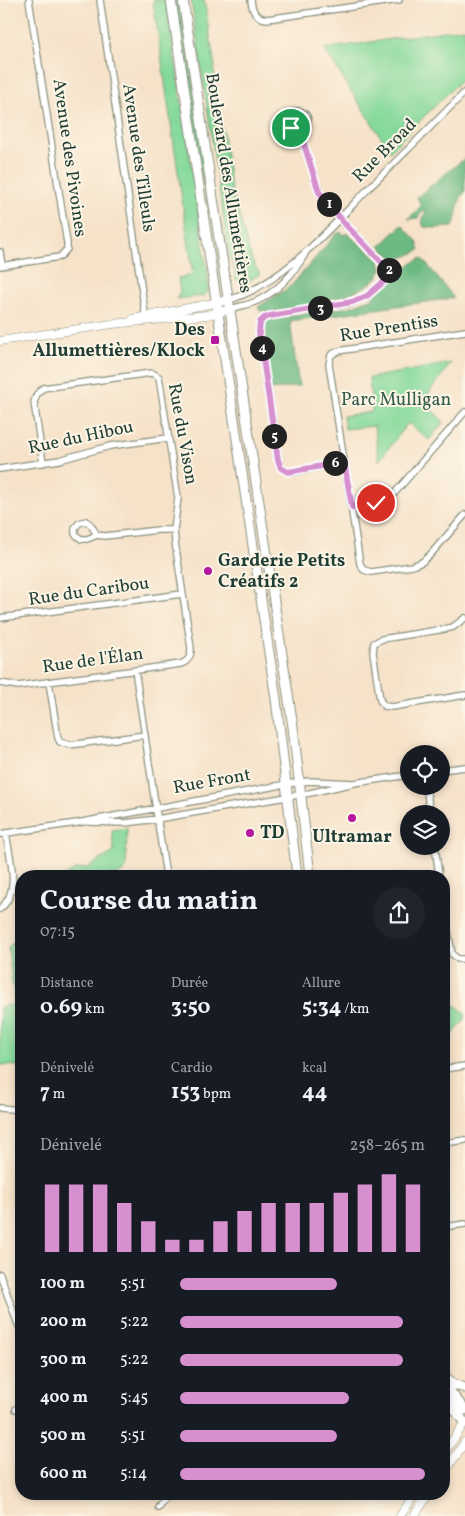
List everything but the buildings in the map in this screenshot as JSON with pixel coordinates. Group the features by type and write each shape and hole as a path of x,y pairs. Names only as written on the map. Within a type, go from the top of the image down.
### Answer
{"highway":[{"name":"Boulevard des Allumettières","path":"171,0 276,699 297,870"},
{"name":"Boulevard des Allumettières","path":"183,0 293,727 309,870"},
{"path":"450,1381 455,1385 465,1388"},
{"path":"450,1391 465,1410"},
{"path":"450,1403 465,1422"}],"main road":[{"path":"0,341 217,308 230,304"},
{"path":"450,1444 465,1422"},
{"path":"450,1464 465,1442"},
{"path":"400,1516 411,1500"},
{"path":"414,1516 426,1500"}],"street":[{"name":"Avenue des Pivoines","path":"1,266 60,257 67,249 29,0"},
{"name":"Avenue des Tilleuls","path":"100,0 146,318"},
{"path":"251,0 255,14 258,17 267,19 399,0"},
{"name":"Rue Broad","path":"230,304 262,284 306,252 465,92"},
{"path":"300,131 319,192 393,274 367,296 352,302 270,316 260,322 259,332 273,430 281,468 288,472 293,472 344,462"},
{"path":"0,252 1,266"},
{"name":"Rue Broad","path":"230,304 257,301 280,286 294,272 306,252"},
{"name":"Rue Prentiss","path":"465,332 338,351 331,355 329,364 360,564 364,570 367,572 412,566 422,562 465,515"},
{"name":"Rue du Vison","path":"43,463 34,402 37,394 43,388 152,373 158,378 178,498 174,530 191,648 188,658"},
{"path":"352,507 376,503 393,495 465,412"},
{"name":"Rue du Hibou","path":"0,469 43,463 110,446 168,438"},
{"path":"97,535 105,536 174,530"},
{"name":"Rue du Caribou","path":"0,618 182,594"},
{"path":"465,618 453,627 382,639 374,643 373,652 380,700 384,706 392,707 465,695"},
{"name":"Rue de l'Élan","path":"0,683 13,686 49,682 181,664 188,658"},
{"path":"135,670 165,870"},
{"path":"49,682 58,738 64,744 70,745 145,734"},
{"path":"450,769 465,767"},
{"name":"Rue Front","path":"77,823 118,823 157,819 400,776"},
{"name":"Rue Front","path":"3,834 77,823 299,782 354,783"},
{"path":"0,909 10,898 13,883 3,834"},
{"path":"436,855 438,870"},
{"path":"450,943 452,954 458,959 465,959"},
{"path":"450,1068 465,1066"},
{"path":"0,1108 15,1109"},
{"path":"450,1142 465,1140"},
{"path":"450,1226 465,1224"},
{"path":"0,1274 15,1316"},
{"path":"158,1507 163,1500"}],"green space":[{"path":"153,0 166,0 208,276 208,292 204,296 176,299 180,292 178,278 193,275"},
{"path":"175,0 180,0 213,212 210,213 200,166"},
{"path":"191,0 204,0 215,67 230,184 252,261 260,274 245,283 236,279 233,261 230,261"},
{"path":"465,28 465,76 390,151 324,49"},
{"path":"465,158 465,192 460,199 453,227 424,227 423,220 426,210 418,218 408,219 421,206 417,197"},
{"path":"402,225 417,241 420,250 403,257 394,258 380,246"},
{"path":"341,232 344,235 346,233 379,259 382,268 376,278 351,293 334,299 271,312 260,311 258,307 291,286 336,234"},
{"path":"422,258 454,298 290,321 299,386 271,390 262,330 266,319 349,307 371,299 385,283"},
{"name":"Parc Mulligan","path":"451,363 423,401 444,422 429,440 408,423 379,461 374,426 345,429 343,416 372,412 369,378"},
{"path":"127,828 126,869 74,870 87,868 114,852 112,830"},
{"path":"15,941 15,1004 8,947"},
{"path":"450,1002 465,1013 465,1019 450,1038"},
{"path":"15,1004 15,1066 0,1065 0,1007"}],"place":[{"name":"Des Allumettières/Klock","path":"215,340"},
{"name":"Garderie Petits Créatifs 2","path":"208,571"},
{"name":"Ultramar","path":"352,818"},
{"name":"TD","path":"250,833"}],"route":[{"path":"291,128 300,131 319,192 345,224 393,274 367,296 352,302 339,306 270,316 260,322 259,332 278,460 281,468 288,472 344,462 352,507 376,503"}]}
